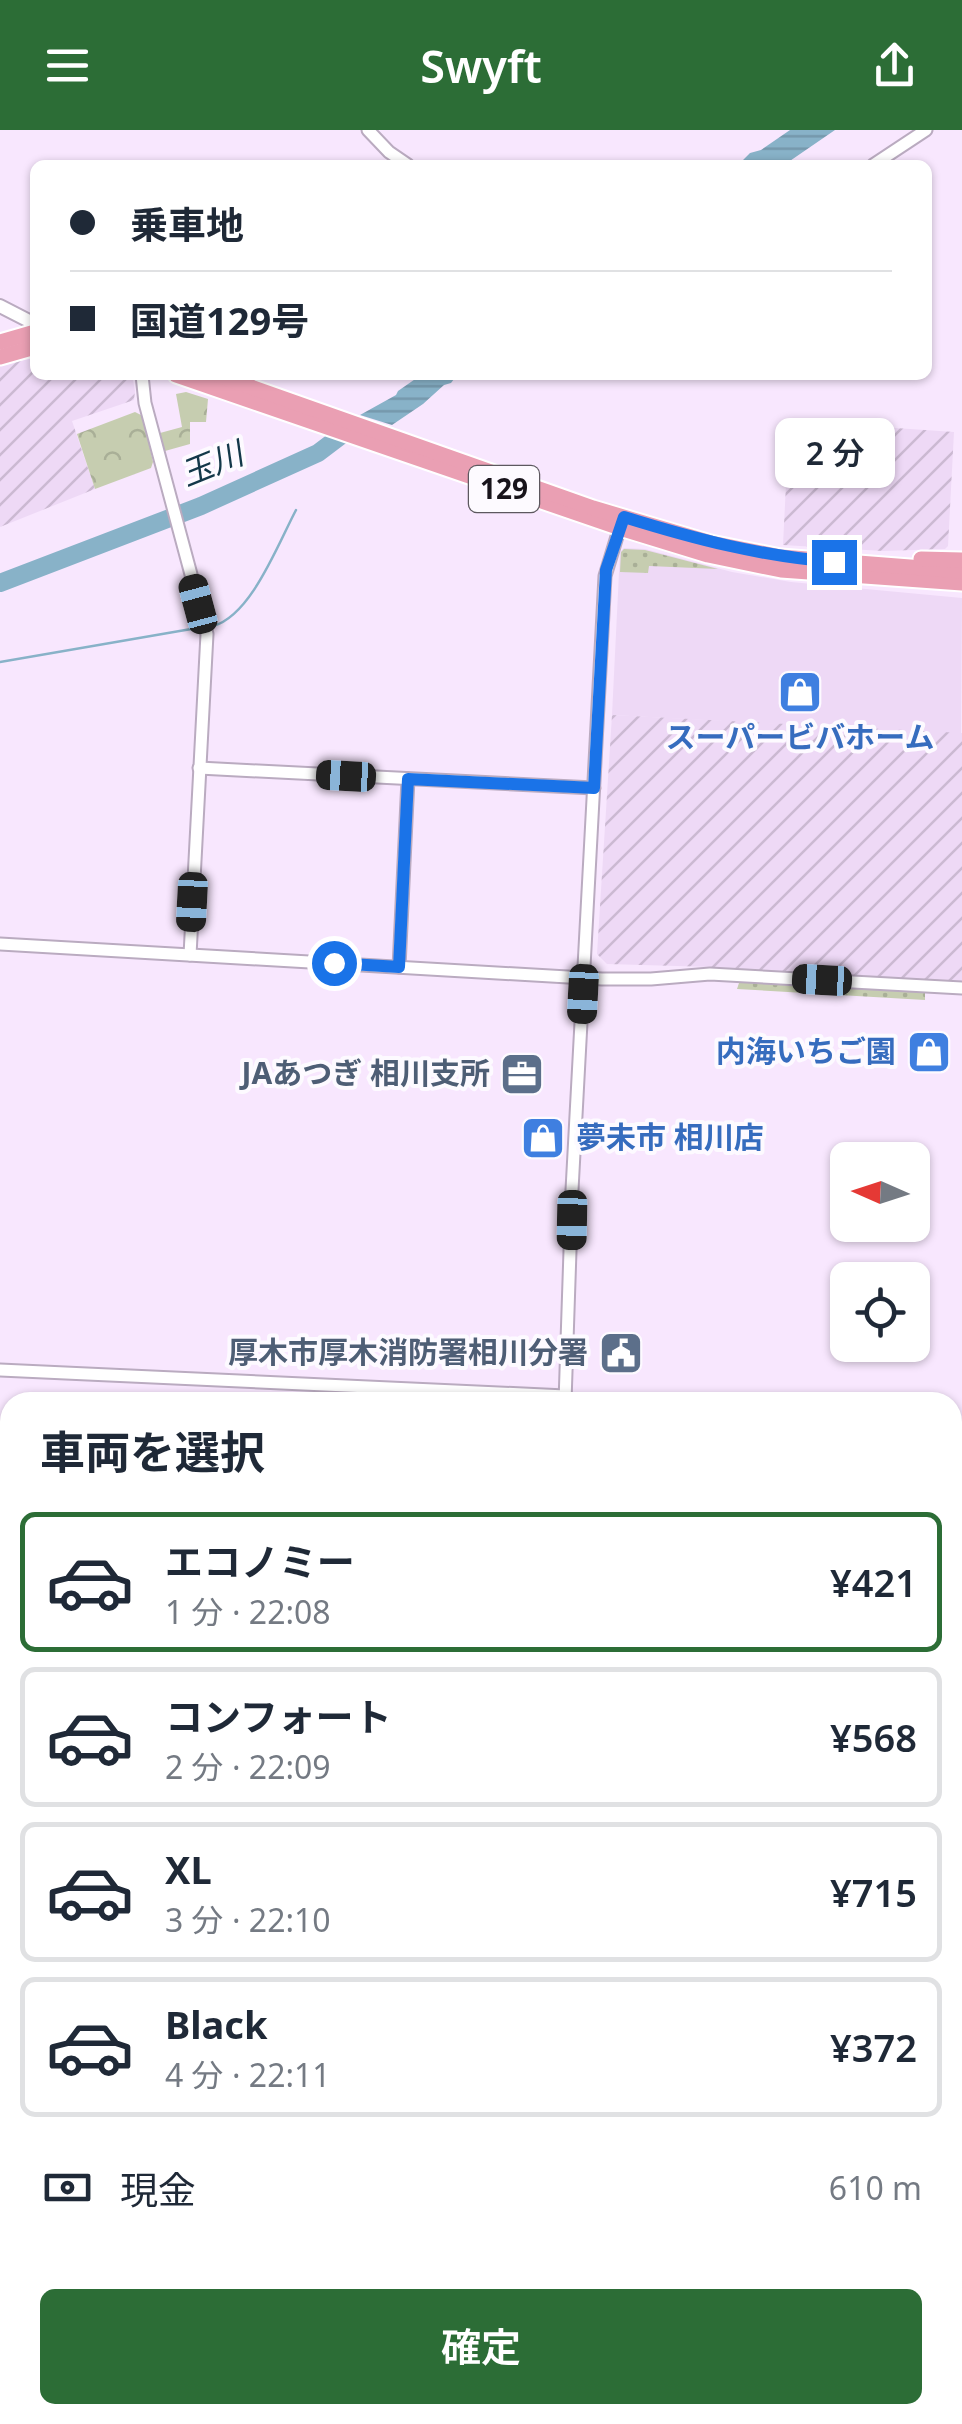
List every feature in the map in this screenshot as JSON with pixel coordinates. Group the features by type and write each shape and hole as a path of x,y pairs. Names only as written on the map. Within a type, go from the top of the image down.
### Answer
{"highway":[{"path":"0,342 30,333"},
{"path":"0,357 30,348"},
{"name":"129","path":"193,380 404,440 708,555 781,570 959,580"},
{"name":"129","path":"229,380 389,449 622,523 781,557 959,580"},
{"name":"129","path":"812,560 962,560"}],"main road":[{"path":"0,306 30,321"}],"street":[{"path":"368,130 401,160"},
{"path":"881,160 926,130"},
{"path":"143,380 145,403 206,634 190,955"},
{"path":"565,1392 572,1190 606,570 622,523"},
{"path":"199,768 594,788"},
{"path":"399,967 408,779"},
{"path":"0,944 584,978 651,980 722,974 962,988"},
{"path":"0,1370 429,1392"}],"shaded area":[{"path":"0,348 18,361 30,359 30,380 133,380 134,400 72,421 95,489 0,527"},
{"path":"793,421 954,432 948,546 883,551 783,545 789,424"},
{"path":"624,548 645,549 732,572 791,582 962,598 961,734 612,715 620,552"},
{"path":"612,715 962,733 962,983 607,964 597,954"}],"green space":[{"path":"186,392 208,399 206,422 190,422 190,444 165,451 160,433 182,427 176,394"},
{"path":"135,412 143,416 151,468 95,489 77,434"},
{"path":"624,549 645,550 718,569 649,566 648,573 620,572"},
{"path":"740,980 925,992 925,1000 737,989"}],"water":[{"path":"790,130 835,130 791,160 743,160"},
{"path":"414,380 453,380 392,425 360,415"}],"waterway":[{"name":"玉川","path":"0,583 201,506 318,453 355,425"},
{"path":"213,626 227,620 251,594 296,510"},
{"path":"0,662 197,628"}],"place":[{"name":"スーパービバホーム","path":"800,692"},
{"name":"内海いちご園","path":"929,1052"},
{"name":"JAあつぎ 相川支所","path":"522,1074"},
{"name":"夢未市 相川店","path":"543,1138"},
{"name":"厚木市厚木消防署相川分署","path":"621,1353"}],"route":[{"path":"334,963 399,967 408,779 594,788 606,570 624,517 711,543 781,557 834,562"}]}
